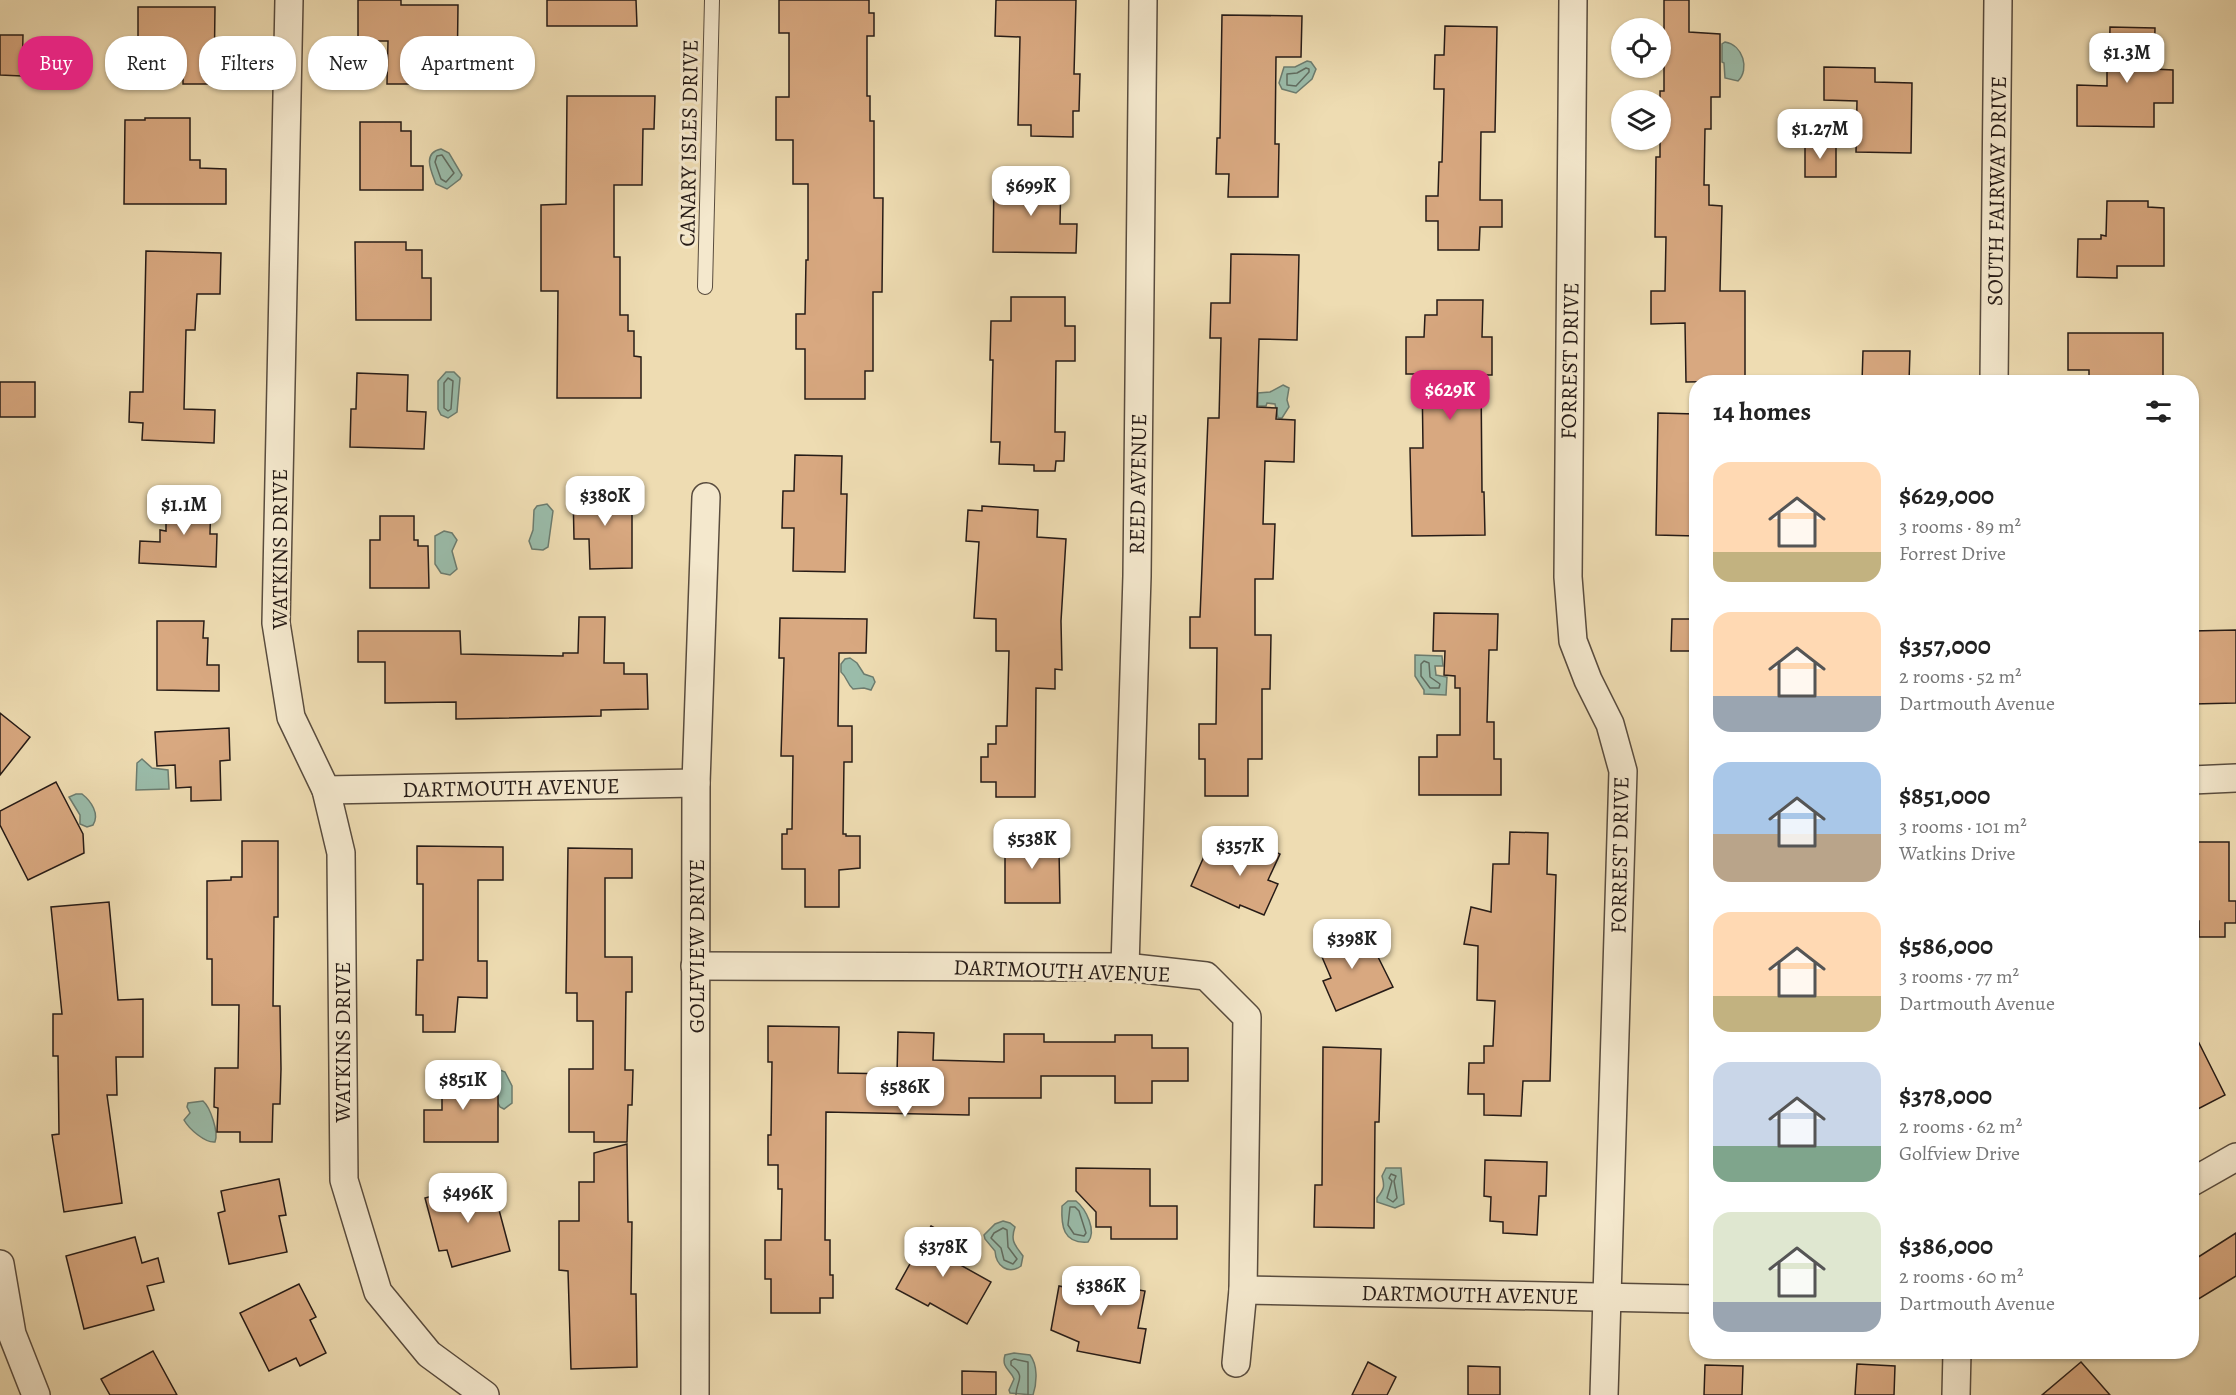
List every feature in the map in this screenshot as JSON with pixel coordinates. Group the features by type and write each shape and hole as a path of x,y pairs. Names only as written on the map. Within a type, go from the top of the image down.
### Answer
{"street":[{"name":"WATKINS DRIVE","path":"289,0 276,623 291,717 326,790 341,853 344,1180 378,1292 429,1354 485,1395"},
{"name":"REED AVENUE","path":"1125,967 1137,576 1143,0"},
{"name":"FORREST DRIVE","path":"1573,0 1568,577 1573,641 1588,680 1610,724 1623,771 1604,1395"},
{"name":"SOUTH FAIRWAY DRIVE","path":"1994,375 1998,0"},
{"name":"GOLFVIEW DRIVE","path":"695,1395 696,783 706,497"},
{"path":"2199,780 2236,778"},
{"name":"DARTMOUTH AVENUE","path":"326,790 696,783"},
{"name":"DARTMOUTH AVENUE","path":"695,966 1125,967 1206,976 1247,1017 1244,1290 1236,1363"},
{"path":"2199,1178 2236,1157"},
{"path":"0,1264 6,1336 36,1395"},
{"name":"DARTMOUTH AVENUE","path":"1244,1290 1689,1299"},
{"path":"1956,1395 1957,1359"}],"lane":[{"name":"CANARY ISLES DRIVE","path":"705,287 712,0"}],"water":[{"path":"1725,42 1736,48 1743,58 1744,70 1738,81 1725,78 1722,44"},
{"path":"1307,61 1311,62 1316,69 1312,79 1296,93 1282,89 1279,83 1284,67 1295,67"},
{"path":"441,149 449,153 462,175 447,189 436,184 430,163 431,154"},
{"path":"446,372 454,372 460,378 457,412 448,418 441,415 438,409 438,381"},
{"path":"1283,385 1289,388 1287,400 1289,407 1282,418 1278,418 1275,404 1267,403 1266,406 1258,406 1258,393 1270,392"},
{"path":"547,504 553,511 548,547 543,550 532,549 529,541 533,530 534,510 537,506"},
{"path":"444,531 452,533 457,540 452,551 457,569 450,575 441,573 435,564 435,536"},
{"path":"1415,655 1442,656 1443,666 1435,666 1436,675 1447,677 1446,695 1424,694 1415,676"},
{"path":"850,658 857,663 864,674 873,677 875,682 871,690 853,689 849,685 841,672 841,664 845,659"},
{"path":"142,759 152,768 168,770 169,789 136,790 137,763"},
{"path":"82,794 94,808 96,816 93,825 87,827 80,824 80,815 69,797"},
{"path":"493,1067 505,1072 512,1086 512,1103 504,1109 500,1107 491,1088 482,1083 484,1072"},
{"path":"203,1101 213,1120 216,1132 215,1142 198,1135 184,1120 190,1113 188,1103"},
{"path":"1386,1168 1401,1168 1404,1204 1395,1208 1377,1202 1383,1188 1382,1176"},
{"path":"1068,1201 1076,1201 1087,1215 1091,1226 1088,1242 1073,1240 1065,1232 1062,1206"},
{"path":"1003,1221 1015,1227 1013,1239 1023,1256 1021,1266 1012,1270 1000,1265 995,1251 984,1235 995,1224"},
{"path":"1014,1353 1030,1355 1033,1359 1036,1374 1033,1395 1010,1393 1014,1379 1005,1366 1004,1359 1005,1355"}],"building":[{"path":"358,0 401,0 401,5 458,5 458,36 400,36 400,84 388,84 388,36 358,36"},
{"path":"547,0 636,0 637,26 547,26"},
{"path":"779,0 869,0 869,13 874,13 874,36 867,36 867,96 870,96 870,121 874,121 874,198 883,198 882,292 873,292 873,371 865,371 865,399 805,399 805,349 796,349 796,314 805,314 808,184 793,184 793,140 776,140 776,97 789,97 789,33 779,33"},
{"path":"996,0 1076,0 1074,74 1080,74 1079,111 1073,111 1073,137 1031,136 1031,125 1018,125 1020,37 995,36"},
{"path":"1664,0 1689,0 1689,32 1720,34 1720,97 1711,97 1711,129 1705,129 1704,185 1709,185 1709,205 1722,206 1720,291 1745,291 1745,375 1689,375 1689,382 1686,382 1685,323 1651,324 1651,291 1665,291 1666,237 1655,237 1656,157 1660,157 1660,150 1671,150 1671,90 1664,90 1664,78 1671,78 1671,18 1664,18"},
{"path":"138,7 215,7 215,36 199,36 199,84 187,84 187,36 138,36"},
{"path":"1222,15 1302,16 1301,57 1276,57 1275,144 1279,144 1278,197 1228,197 1229,174 1216,174 1217,138 1220,138"},
{"path":"1445,26 1497,27 1495,132 1481,132 1480,200 1502,200 1502,227 1480,227 1479,250 1438,250 1438,221 1426,221 1426,196 1438,196 1439,162 1442,162 1444,89 1434,89 1435,55 1444,55"},
{"path":"2110,27 2155,28 2154,69 2173,70 2173,103 2154,103 2154,127 2077,126 2077,85 2107,86"},
{"path":"0,35 23,35 18,36 18,76 0,75"},
{"path":"1824,67 1875,68 1875,82 1912,83 1911,153 1856,152 1857,101 1824,100"},
{"path":"567,96 655,96 654,129 643,129 642,185 614,185 614,257 620,257 620,315 628,315 628,331 634,331 634,356 641,357 641,398 557,398 558,291 541,291 541,205 566,204"},
{"path":"145,118 190,118 190,160 200,160 200,168 226,169 226,204 124,204 125,120 145,120"},
{"path":"360,122 401,122 401,131 411,131 411,166 423,166 423,190 360,190"},
{"path":"1805,143 1836,143 1836,177 1805,177"},
{"path":"994,178 1061,179 1060,224 1077,224 1076,253 993,252"},
{"path":"2107,201 2148,201 2148,207 2164,208 2164,266 2117,266 2117,278 2077,277 2078,239 2101,239 2101,235 2106,236"},
{"path":"355,242 406,242 406,250 422,250 422,278 431,278 431,320 356,320"},
{"path":"146,251 221,253 220,294 197,294 195,330 186,330 184,409 215,410 214,443 142,440 143,423 129,422 130,392 143,392"},
{"path":"1231,254 1299,255 1297,340 1259,339 1257,407 1277,408 1276,419 1295,420 1294,462 1265,461 1263,524 1275,524 1273,579 1255,579 1255,635 1271,635 1270,689 1262,689 1262,759 1248,759 1248,796 1205,796 1205,759 1199,759 1199,724 1216,724 1217,648 1190,648 1190,617 1200,617 1208,418 1219,418 1221,338 1210,338 1211,303 1230,303"},
{"path":"1011,297 1065,297 1065,326 1075,326 1075,361 1056,361 1055,432 1065,432 1064,461 1056,461 1055,471 1034,471 1034,465 999,464 1000,442 991,442 993,360 990,360 991,321 1011,321"},
{"path":"1437,300 1483,300 1482,337 1492,337 1492,375 1481,375 1482,492 1484,492 1485,535 1412,536 1410,448 1423,448 1422,374 1406,374 1406,337 1424,337 1425,315 1437,315"},
{"path":"2068,333 2163,333 2163,375 2089,375 2089,370 2068,370"},
{"path":"1863,351 1910,351 1909,375 1862,375"},
{"path":"357,373 408,375 407,411 426,412 424,449 350,447 351,409 356,409"},
{"path":"0,382 35,382 35,417 0,417"},
{"path":"1658,413 1689,414 1689,536 1656,535"},
{"path":"795,455 842,456 841,494 847,494 845,572 793,571 794,528 782,528 783,491 794,491"},
{"path":"632,490 632,568 590,569 589,539 574,539 573,491"},
{"path":"166,497 211,498 210,534 217,534 216,567 139,563 140,541 160,542 160,530 166,531"},
{"path":"982,506 1038,510 1037,537 1066,539 1061,621 1062,670 1055,669 1055,689 1036,688 1035,797 996,797 996,782 981,782 981,757 988,757 988,744 996,744 996,726 1007,726 1009,651 996,651 996,619 974,618 979,542 966,541 968,510 982,511"},
{"path":"380,516 414,516 414,540 418,540 418,546 428,546 429,588 370,588 370,540 380,540"},
{"path":"1434,613 1498,614 1497,650 1489,650 1487,722 1494,722 1494,759 1501,759 1501,795 1419,795 1419,757 1437,757 1437,735 1460,735 1460,688 1455,688 1455,676 1444,675 1445,651 1433,651"},
{"path":"579,617 605,617 604,663 624,663 624,674 647,674 648,709 601,710 601,716 456,719 456,702 385,703 385,662 358,662 358,631 460,631 461,654 563,656 563,653 578,653"},
{"path":"780,618 867,619 866,653 839,653 838,726 852,726 852,762 844,762 843,834 860,836 860,868 839,870 839,907 805,907 805,869 782,869 782,834 787,834 787,829 792,829 793,756 781,756 784,658 779,658"},
{"path":"1672,619 1689,619 1689,651 1671,651"},
{"path":"157,621 204,621 203,638 208,638 207,665 219,665 219,691 157,690"},
{"path":"2236,630 2236,703 2199,704 2199,631"},
{"path":"0,713 30,737 0,775"},
{"path":"229,728 230,760 220,761 221,800 191,801 191,787 176,788 175,765 157,766 155,732"},
{"path":"56,782 83,834 84,853 28,880 0,825 0,811"},
{"path":"1510,832 1548,833 1547,874 1556,875 1550,1081 1523,1081 1521,1116 1484,1115 1484,1094 1468,1094 1469,1063 1484,1063 1484,1046 1493,1046 1495,1001 1477,1000 1478,946 1464,944 1471,907 1491,912 1493,864 1509,864"},
{"path":"1017,833 1051,833 1051,849 1059,849 1060,903 1005,903 1005,846 1017,846"},
{"path":"1246,838 1280,854 1268,880 1278,884 1264,915 1240,905 1239,908 1191,886 1206,852 1234,864"},
{"path":"242,841 278,841 278,917 274,917 273,1006 280,1006 281,1069 280,1104 273,1104 272,1142 240,1142 240,1132 217,1132 218,1108 214,1107 215,1068 238,1068 239,1005 212,1005 212,959 207,959 207,881 242,877"},
{"path":"2199,842 2229,842 2229,901 2236,901 2236,923 2225,923 2225,937 2199,937"},
{"path":"417,846 503,847 503,880 478,880 478,961 487,961 487,998 458,997 455,1032 423,1032 423,1015 416,1015 417,960 423,960 423,884 417,884"},
{"path":"568,848 632,849 632,878 605,878 605,957 632,957 632,992 626,992 625,1070 633,1070 632,1105 628,1105 627,1142 594,1142 594,1132 569,1132 569,1069 593,1069 593,1021 577,1021 577,993 566,993"},
{"path":"109,902 118,1000 143,999 143,1057 116,1057 117,1095 107,1095 122,1203 64,1212 52,1135 59,1134 58,1056 53,1056 53,1014 62,1014 51,907"},
{"path":"1346,931 1350,941 1367,935 1393,987 1336,1011 1323,981 1331,978 1316,943"},
{"path":"768,1026 839,1027 838,1073 897,1074 898,1032 934,1033 933,1060 1004,1062 1004,1034 1044,1034 1044,1042 1115,1042 1115,1035 1152,1035 1152,1048 1188,1048 1188,1081 1152,1081 1152,1103 1115,1103 1115,1076 1041,1076 1041,1098 969,1098 969,1115 826,1112 825,1240 830,1240 830,1275 833,1275 833,1298 820,1298 820,1313 771,1313 771,1279 765,1279 765,1240 781,1240 782,1189 778,1189 778,1165 768,1165 768,1135 771,1135 772,1062 768,1062"},
{"path":"2199,1043 2225,1095 2199,1108"},
{"path":"1323,1047 1381,1049 1379,1122 1375,1122 1374,1228 1314,1227 1315,1185 1322,1185"},
{"path":"442,1071 480,1071 480,1092 498,1092 498,1142 424,1142 424,1110 442,1110"},
{"path":"627,1144 628,1222 632,1222 631,1294 636,1294 637,1367 571,1369 568,1271 559,1270 559,1221 579,1221 579,1182 594,1182 594,1153"},
{"path":"1485,1160 1547,1162 1546,1196 1539,1196 1537,1235 1503,1233 1503,1222 1490,1221 1491,1197 1484,1196"},
{"path":"1076,1168 1150,1169 1150,1206 1177,1206 1177,1239 1111,1239 1111,1227 1096,1227 1096,1212 1076,1191"},
{"path":"279,1179 286,1215 279,1216 287,1252 229,1264 218,1213 225,1211 221,1191"},
{"path":"491,1180 510,1251 452,1267 447,1250 439,1251 425,1198"},
{"path":"931,1226 965,1245 955,1262 991,1282 967,1324 930,1303 928,1306 896,1289"},
{"path":"2236,1233 2236,1276 2199,1299 2199,1257"},
{"path":"135,1237 142,1263 158,1258 164,1282 147,1286 154,1310 84,1329 66,1256"},
{"path":"1076,1272 1118,1280 1117,1286 1145,1291 1138,1328 1146,1329 1140,1363 1077,1351 1079,1342 1051,1330 1059,1286 1073,1289"},
{"path":"299,1284 316,1317 310,1320 326,1353 300,1366 296,1358 269,1371 240,1313"},
{"path":"153,1351 177,1395 110,1395 101,1379"},
{"path":"1368,1362 1396,1377 1387,1395 1352,1395"},
{"path":"2081,1362 2110,1395 2042,1395"},
{"path":"1857,1364 1895,1366 1894,1395 1855,1395"},
{"path":"1705,1365 1743,1366 1742,1395 1704,1395"},
{"path":"1468,1366 1500,1367 1500,1395 1468,1395"},
{"path":"962,1371 996,1372 996,1395 962,1395"}]}
